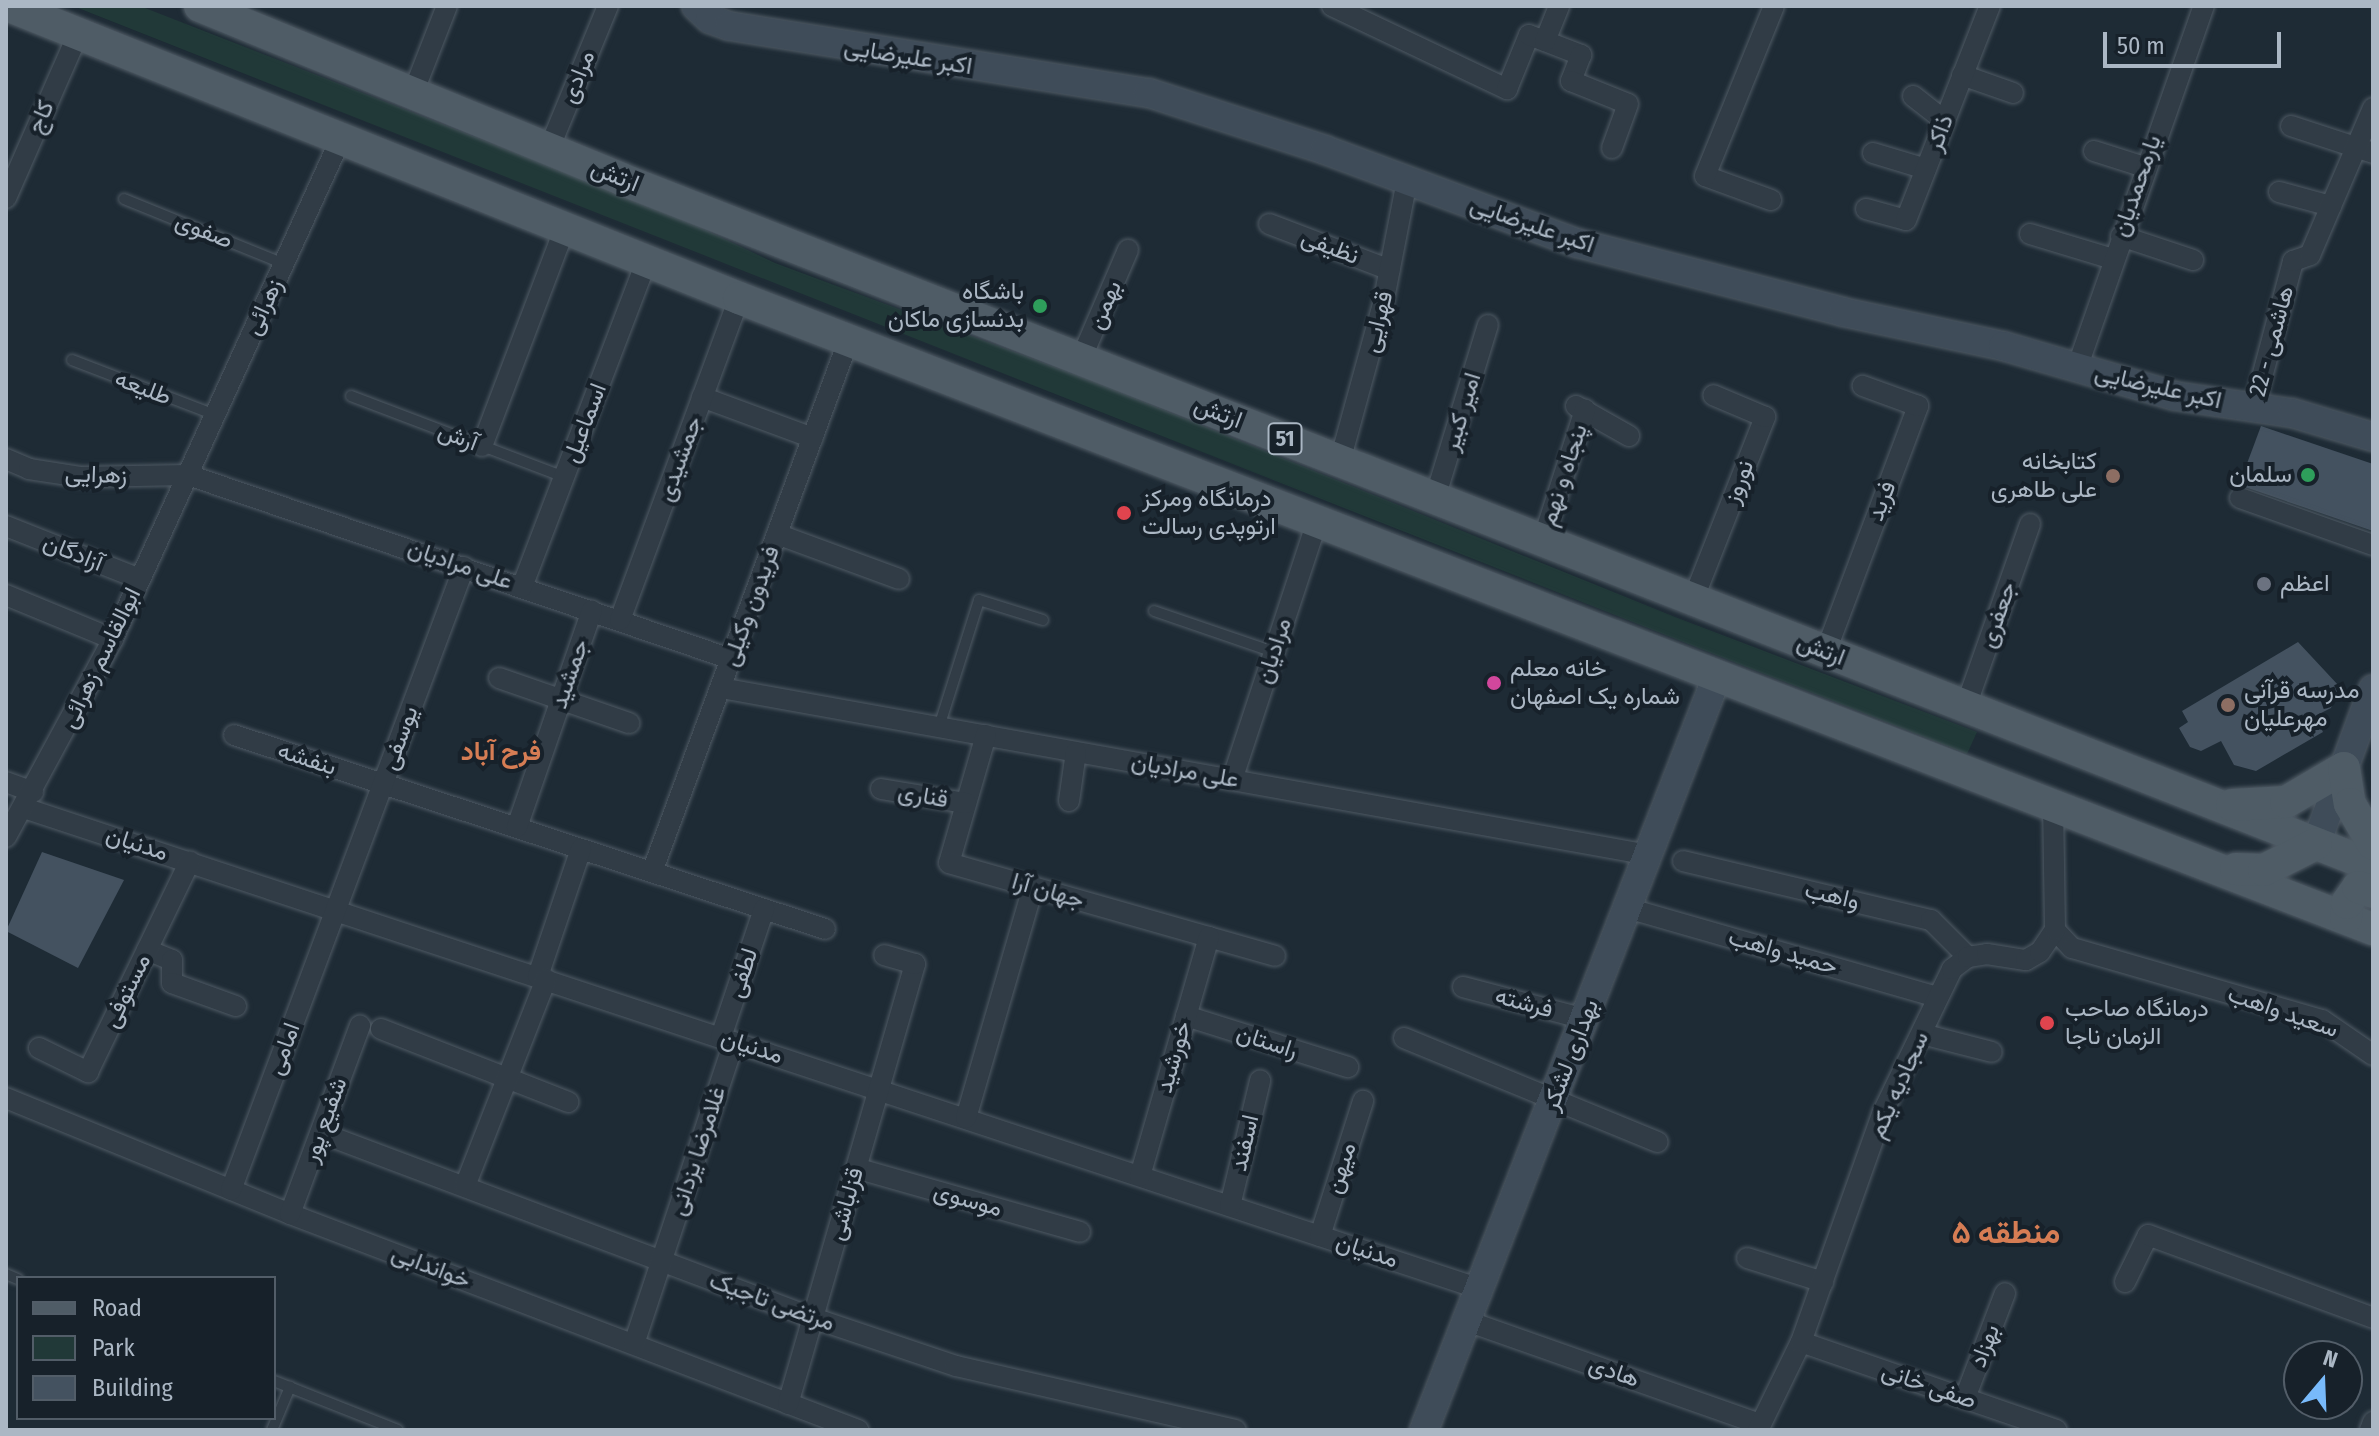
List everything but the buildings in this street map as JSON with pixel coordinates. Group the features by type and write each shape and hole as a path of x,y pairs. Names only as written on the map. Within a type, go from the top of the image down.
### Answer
{"main road":[{"name":"ارتش","path":"200,6 242,14 413,93 549,149 2373,866"},
{"path":"11,8 739,298 1716,679 2224,868 2359,923"},
{"path":"2213,804 2257,807 2286,802 2344,768 2350,804 2373,844"},
{"path":"2224,868 2264,870 2316,844"},
{"path":"2359,923 2347,903 2358,887 2373,892"}],"street":[{"path":"413,93 447,6"},
{"name":"مرادی","path":"549,149 608,6"},
{"name":"اکبر علیرضایی","path":"696,6 710,19 729,26 1149,93 1407,180 1577,243 2077,368 2175,396 2292,413 2373,437"},
{"path":"1332,6 1507,89 1529,35 1581,55 1571,81 1628,104 1612,148"},
{"path":"1545,41 1559,6"},
{"path":"1771,200 1705,176 1774,6"},
{"name":"ذاکر","path":"1866,209 1906,220 1990,6"},
{"name":"یارمحمدیان","path":"2077,368 2144,167 2204,6"},
{"name":"کاج","path":"6,198 14,157 77,36"},
{"path":"1962,75 2013,93"},
{"path":"1913,96 1944,120"},
{"name":"هاشمی - 22","path":"2254,407 2293,261 2310,255 2331,206 2365,150 2373,108"},
{"path":"2291,126 2365,150"},
{"name":"زهرائی","path":"188,475 341,138"},
{"path":"2094,151 2144,167"},
{"path":"1873,153 1926,169"},
{"name":"قهرایی","path":"1340,461 1390,270 1407,180"},
{"path":"2279,192 2331,206"},
{"name":"نظیفی","path":"1269,224 1390,270"},
{"path":"482,446 565,227"},
{"path":"2030,234 2113,259"},
{"path":"2121,236 2193,260"},
{"name":"بهمن","path":"1081,359 1128,250"},
{"name":"اسماعیل","path":"522,587 647,259"},
{"name":"جمشیدی","path":"620,620 739,298"},
{"name":"امیر کبیر","path":"1435,498 1488,325"},
{"name":"فریدون وکیلی","path":"652,872 849,339"},
{"name":"فرید","path":"1826,651 1918,406 1863,386"},
{"name":"نوروز","path":"1693,600 1765,417 1713,395"},
{"path":"702,397 813,438"},
{"name":"پنجاه و نهم","path":"1543,540 1580,408 1629,436"},
{"name":"زهرایی","path":"6,459 29,469 81,477 188,475"},
{"name":"علی مرادیان","path":"188,475 731,659"},
{"name":"ابوالقاسم زهرائی","path":"6,837 113,639 188,475"},
{"path":"2240,498 2373,545"},
{"name":"مرادیان","path":"1232,780 1317,522"},
{"name":"جعفری","path":"1966,706 2030,524"},
{"name":"آزادگان","path":"6,526 140,579"},
{"path":"777,534 899,579"},
{"name":"یوسفی","path":"336,909 464,567"},
{"path":"6,595 113,639"},
{"name":"جمشید","path":"517,827 592,611"},
{"path":"499,678 629,723"},
{"name":"بهداری لشکر","path":"1424,1430 1716,679"},
{"name":"علی مرادیان","path":"721,688 1649,855"},
{"path":"2316,844 2373,689"},
{"name":"بنفشه","path":"234,735 825,929"},
{"name":"جهان آرا","path":"986,735 949,863 1275,956"},
{"path":"1069,801 1076,752"},
{"name":"مدنیان","path":"6,782 28,800 190,861 1480,1289"},
{"name":"قناری","path":"881,789 966,803"},
{"path":"1968,957 1987,954 2026,960 2040,952 2055,930 2053,805"},
{"path":"465,1186 507,1079 581,849"},
{"name":"مستوفی","path":"39,1048 88,1072 190,861"},
{"name":"واهب","path":"1683,861 1931,920 1968,957"},
{"path":"966,1118 1033,887"},
{"name":"حمید واهب","path":"1627,908 1938,997"},
{"name":"امامی","path":"231,1190 336,909"},
{"name":"لطفی","path":"728,1039 764,909"},
{"name":"سعید واهب","path":"2055,930 2072,948 2322,1020 2373,1055"},
{"name":"خورشید","path":"1140,1176 1209,937"},
{"path":"147,950 172,960 172,983 236,1006"},
{"name":"قزلباشی","path":"788,1404 915,964 884,955"},
{"name":"سجادیه یکم","path":"1759,1427 1801,1342 1882,1114 1952,969 1968,957"},
{"name":"فرشته","path":"1463,987 1585,1019"},
{"name":"راستان","path":"1186,1016 1348,1067"},
{"name":"شفیع پور","path":"290,1214 321,1133 370,1028 507,1079"},
{"path":"1922,1034 1992,1052"},
{"path":"1404,1038 1657,1142"},
{"name":"غلامرضا یزدانی","path":"634,1344 728,1039"},
{"path":"507,1079 568,1102"},
{"name":"اسفند","path":"1230,1206 1260,1081"},
{"name":"خواندابی","path":"6,1098 290,1214 858,1430"},
{"name":"میهن","path":"1320,1236 1363,1101"},
{"name":"مرتضی تاجیک","path":"321,1133 813,1318 956,1366 1236,1430"},
{"name":"موسوی","path":"856,1168 1080,1232"},
{"path":"2125,1282 2148,1235 2373,1318"},
{"path":"1747,1258 1823,1282"},
{"name":"بهزاد","path":"1965,1398 2005,1293"},
{"name":"هادی","path":"1467,1321 1759,1427"},
{"name":"صفی خانی","path":"1801,1342 2056,1430"},
{"path":"2370,1430 2373,1422"}],"lane":[{"name":"صفوی","path":"124,199 284,264"},
{"name":"طلیعه","path":"72,360 215,415"},
{"name":"آرش","path":"351,396 564,477"},
{"path":"939,727 979,600 1043,620"},
{"path":"1154,611 1274,652"},
{"path":"276,1382 398,1430"},
{"path":"272,1430 290,1387"}],"green space":[{"path":"73,6 140,6 670,213 775,263 1090,380 1675,617 1977,732 1967,754"}],"place":[{"name":"باشگاه بدنسازی ماکان","path":"1040,306"},
{"name":"سلمان","path":"2308,475"},
{"name":"کتابخانه علی طاهری","path":"2113,476"},
{"name":"درمانگاه ومرکز ارتوپدی رسالت","path":"1124,513"},
{"name":"اعظم","path":"2264,584"},
{"name":"خانه معلم شماره یک اصفهان","path":"1494,683"},
{"name":"مدرسه قرآنی مهرعلیان","path":"2228,705"},
{"name":"درمانگاه صاحب الزمان ناجا","path":"2047,1023"}],"district":[{"name":"فرح آباد","path":"501,752"},
{"name":"منطقه ۵","path":"2006,1232"}]}
